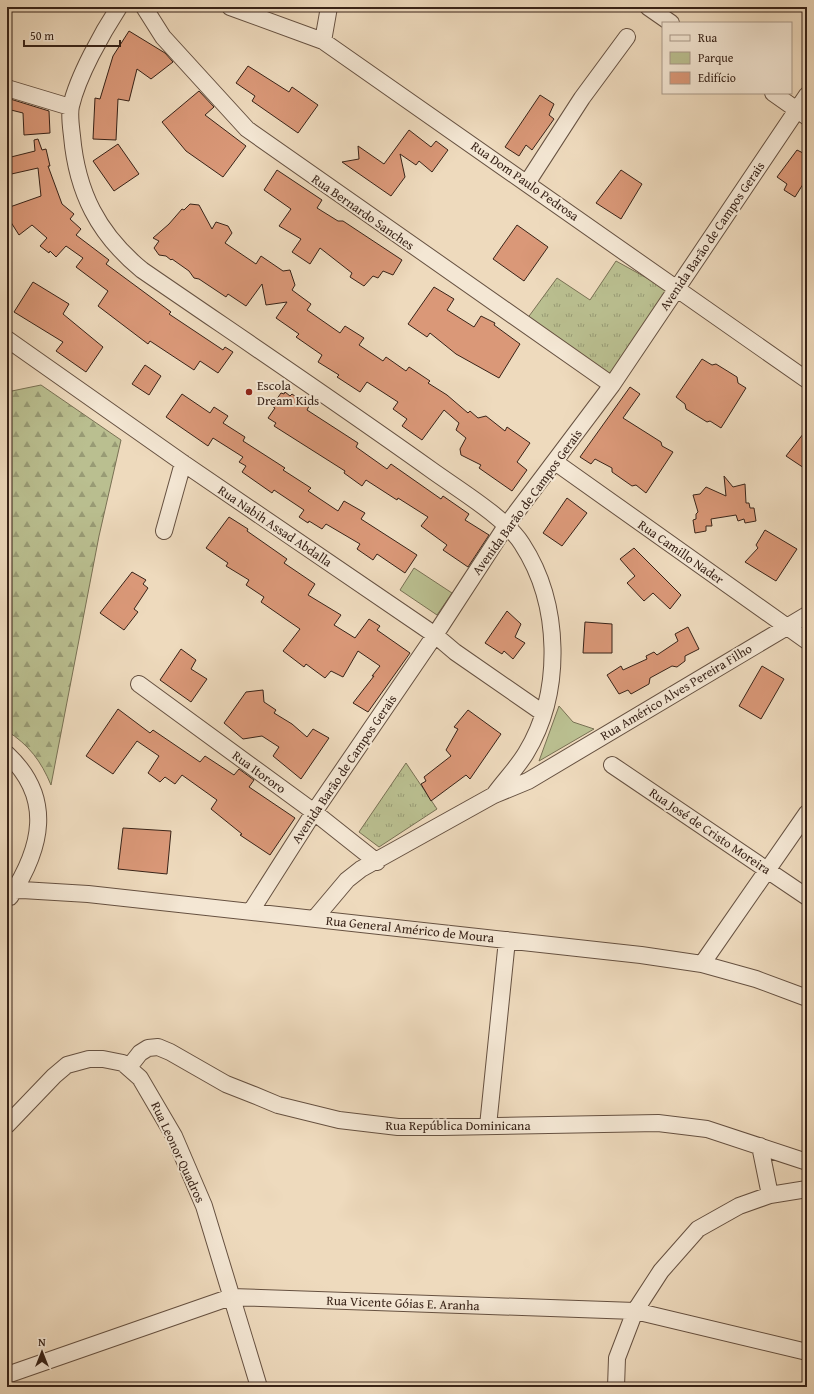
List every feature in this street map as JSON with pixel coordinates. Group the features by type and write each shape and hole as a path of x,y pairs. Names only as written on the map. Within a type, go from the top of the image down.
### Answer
{"street":[{"path":"119,7 91,57 70,107 76,167 86,199 103,229 127,258 409,454 506,526 521,542 531,560 542,586 550,624 553,649 552,672 540,725 526,753 494,794 377,862 362,869 347,880 315,918"},
{"name":"Rua Bernardo Sanches","path":"144,7 163,37 247,129 612,384"},
{"name":"Rua Dom Paulo Pedrosa","path":"230,7 323,41 807,380"},
{"path":"323,41 329,7"},
{"path":"648,7 670,22"},
{"path":"527,183 582,98 627,37"},
{"path":"7,88 70,107"},
{"path":"774,94 802,113"},
{"name":"Avenida Barão de Campos Gerais","path":"251,911 314,812 435,635 506,526 612,384 677,288 802,113 807,95"},
{"name":"Rua Nabih Assad Abdalla","path":"7,339 183,463 435,635 455,652 543,713"},
{"name":"Rua Camillo Nader","path":"555,462 807,641"},
{"path":"164,531 183,463"},
{"name":"Rua Américo Alves Pereira Filho","path":"494,794 528,781 785,626 807,615"},
{"name":"Rua Itororo","path":"139,684 314,812 377,862"},
{"path":"526,753 533,765 546,769"},
{"path":"7,754 17,765 32,787 38,807 39,826 34,848 24,873 9,894"},
{"name":"Rua José de Cristo Moreira","path":"612,765 807,897"},
{"path":"702,964 807,813"},
{"name":"Rua General Américo de Moura","path":"9,894 88,894 315,918 702,964 756,979 807,998"},
{"path":"488,1126 507,940"},
{"name":"Rua República Dominicana","path":"129,1067 140,1053 148,1048 158,1047 170,1052 226,1084 278,1105 338,1120 398,1127 658,1123 707,1129 807,1162"},
{"name":"Rua Leonor Quadros","path":"7,1125 54,1076 67,1065 89,1059 103,1059 123,1063 140,1078 174,1136 204,1206 259,1387"},
{"path":"760,1146 770,1195"},
{"path":"616,1387 617,1358 635,1311 661,1271 698,1229 739,1206 770,1195 807,1189"},
{"name":"Rua Vicente Góias E. Aranha","path":"7,1375 231,1296 635,1311 807,1352"}],"green space":[{"path":"616,261 674,293 612,385 524,323 557,278 590,300"},
{"path":"41,385 121,440 99,536 51,785 34,754 15,736 7,731 7,392"},
{"path":"414,568 452,593 437,615 400,590"},
{"path":"559,706 573,722 594,729 539,761"},
{"path":"406,763 437,809 379,847 359,832"}],"building":[{"path":"129,31 165,53 173,62 151,79 137,69 129,101 118,99 116,140 93,139 95,98 100,99 113,56"},
{"path":"248,66 289,92 292,87 318,105 298,133 252,101 255,96 236,83"},
{"path":"199,91 214,107 205,115 246,146 223,177 186,151 162,122"},
{"path":"540,95 554,104 549,115 554,119 532,150 526,145 519,156 505,147"},
{"path":"7,98 49,111 50,133 24,135 23,113 7,109"},
{"path":"409,130 431,147 436,141 448,150 432,172 419,161 416,165 400,154 405,177 391,196 342,162 359,159 358,146 384,164"},
{"path":"38,139 42,150 46,149 50,166 48,166 62,204 74,214 70,219 81,229 76,235 109,260 106,264 171,312 169,314 223,350 225,347 233,352 218,373 200,361 194,370 150,341 148,344 98,306 108,291 76,267 83,258 66,246 56,257 50,251 49,253 40,246 47,238 32,225 19,235 7,216 7,208 41,196 38,168 7,175 7,158 35,151 34,140"},
{"path":"118,144 139,174 114,191 93,161"},
{"path":"797,150 807,155 807,173 803,179 805,181 795,197 784,190 787,184 777,177"},
{"path":"277,170 322,200 317,208 338,221 343,221 402,260 393,275 383,271 378,278 373,276 364,286 350,277 352,273 320,248 310,264 292,252 301,239 279,226 291,209 264,190"},
{"path":"621,170 642,184 621,219 596,203"},
{"path":"190,204 199,205 212,229 216,222 228,226 232,233 225,243 256,264 261,256 283,271 290,270 295,285 292,290 311,304 307,310 340,333 345,326 364,338 359,345 383,361 386,357 406,371 409,367 430,381 428,383 447,395 468,413 470,411 478,418 486,416 505,431 507,427 530,443 517,462 527,470 512,491 479,468 481,465 461,455 460,449 466,438 456,430 459,423 444,410 422,440 402,426 407,419 393,409 398,402 367,382 360,392 337,377 339,375 318,362 322,355 296,337 299,334 276,318 287,302 266,305 262,284 246,306 228,294 226,297 199,279 194,278 189,271 172,259 171,260 166,256 159,255 154,248 159,241 153,238 169,224 182,209 184,210"},
{"path":"517,225 548,247 524,281 493,259"},
{"path":"33,282 69,304 63,314 103,347 86,372 56,351 63,342 14,312"},
{"path":"434,287 454,299 447,310 474,327 481,316 495,323 494,325 520,344 499,378 456,354 430,333 427,337 408,324"},
{"path":"702,359 712,365 716,364 737,377 738,383 746,388 721,428 710,421 707,422 686,409 685,404 676,397"},
{"path":"145,365 161,376 149,395 132,384"},
{"path":"630,387 640,394 623,418 661,442 662,446 673,452 646,493 636,485 632,486 612,472 612,468 595,459 591,464 580,457"},
{"path":"285,392 290,396 292,394 309,406 307,410 358,443 356,447 387,469 391,464 441,499 443,496 469,514 465,520 489,535 468,567 443,550 447,545 421,526 428,517 398,498 397,500 366,480 362,486 344,473 345,471 274,426 276,423 268,418 275,408 272,406 281,393 284,394"},
{"path":"182,394 210,413 214,407 228,416 223,423 245,437 243,441 285,468 283,470 311,488 308,491 338,511 344,501 365,513 361,519 417,555 405,573 377,554 373,560 357,549 360,544 326,524 322,529 309,521 308,523 299,517 304,510 274,490 272,493 242,472 246,466 239,462 243,457 213,438 208,446 166,417"},
{"path":"807,429 807,470 786,456"},
{"path":"724,476 733,487 745,484 746,503 749,503 750,508 754,508 756,521 745,523 744,519 738,521 736,515 711,519 712,526 706,526 706,531 695,533 693,520 696,519 696,514 698,512 693,495 700,494 706,487 726,496"},
{"path":"567,498 587,513 562,546 543,533"},
{"path":"229,517 248,529 247,531 287,559 284,563 315,584 308,595 341,615 334,625 355,638 369,619 380,626 377,630 410,653 368,712 353,703 380,666 358,651 343,677 331,671 325,678 306,664 304,667 283,651 300,629 261,602 264,597 246,585 249,580 226,566 228,563 206,548"},
{"path":"765,530 797,549 776,581 745,562 758,548 756,545"},
{"path":"634,548 681,595 670,609 653,593 644,601 627,583 635,576 620,559"},
{"path":"132,572 146,580 143,584 148,588 134,609 138,612 124,630 100,613"},
{"path":"507,611 521,624 515,637 525,643 513,659 504,651 502,654 485,643"},
{"path":"585,622 612,624 612,653 583,653"},
{"path":"688,627 699,649 685,656 685,661 677,667 672,666 650,678 649,684 631,694 628,690 619,694 607,675 621,666 623,670 647,659 646,656 654,652 657,655 678,641 675,634"},
{"path":"181,649 196,660 191,669 207,679 191,702 160,680"},
{"path":"762,666 784,679 761,719 739,706"},
{"path":"263,690 264,702 276,710 274,713 292,724 307,737 313,729 329,738 301,779 273,756 279,747 262,736 243,739 224,723 246,692"},
{"path":"118,709 150,733 153,730 200,762 205,756 234,775 239,769 254,780 249,787 295,818 270,855 240,835 242,834 211,809 217,800 182,775 175,784 165,777 160,782 148,773 159,756 137,741 113,774 86,756"},
{"path":"468,710 501,734 470,779 466,775 431,801 421,784 426,781 424,777 451,756 446,750 458,729 454,727"},
{"path":"123,828 171,831 167,874 118,869"}],"place":[{"name":"Escola Dream Kids","path":"249,392"}]}
